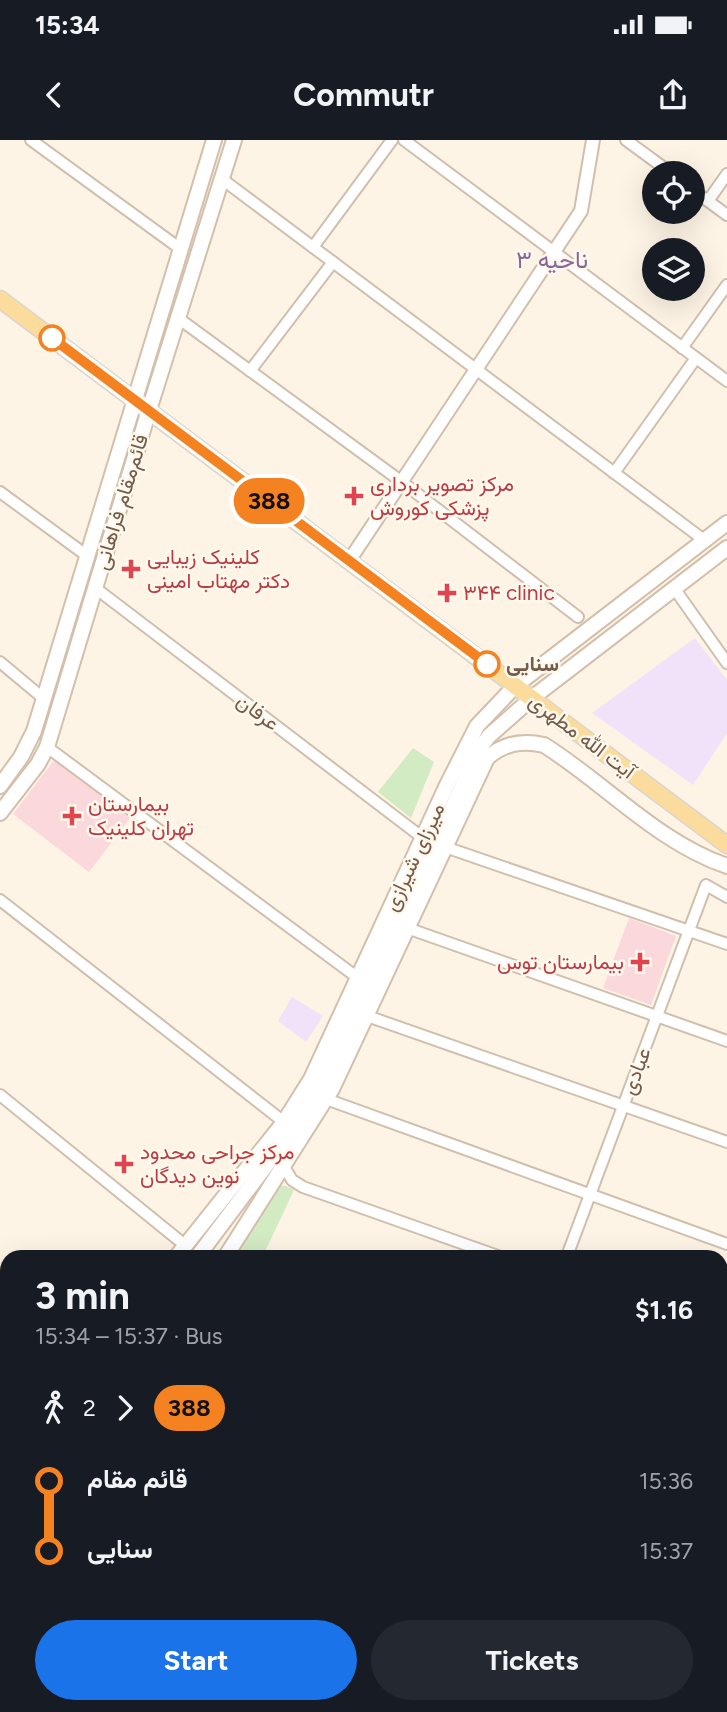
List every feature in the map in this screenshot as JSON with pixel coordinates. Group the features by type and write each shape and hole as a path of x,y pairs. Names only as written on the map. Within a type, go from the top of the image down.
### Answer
{"main road":[{"name":"قائم‌مقام فراهانی","path":"0,786 30,740 214,140"},
{"name":"قائم‌مقام فراهانی","path":"0,813 38,764 47,747 94,587 234,140"},
{"name":"آیت الله مطهری","path":"0,299 515,686 725,837"},
{"name":"میرزای شیرازی","path":"183,1250 284,1122 311,1079 469,738 477,726 515,686 727,523"},
{"name":"میرزای شیرازی","path":"203,1250 283,1143 322,1084 481,746 532,698 727,548"},
{"name":"میرزای شیرازی","path":"230,1250 326,1099 445,846 488,758 495,751 511,744 536,743 557,754 673,841 700,857 727,866"}],"street":[{"path":"31,140 182,250"},
{"path":"313,247 392,140"},
{"path":"404,140 727,381"},
{"path":"349,561 581,211 593,140"},
{"path":"626,140 655,161"},
{"path":"708,201 727,174"},
{"path":"222,179 705,540"},
{"path":"705,199 727,215"},
{"path":"250,371 333,262"},
{"path":"682,348 727,285"},
{"path":"178,318 402,482 578,617"},
{"path":"614,473 696,358"},
{"path":"0,492 86,555"},
{"name":"عرفان","path":"94,587 422,838"},
{"path":"674,588 727,663"},
{"path":"0,662 43,698"},
{"path":"47,747 358,978"},
{"path":"445,846 727,944"},
{"name":"عبادی","path":"568,1250 706,885 727,897"},
{"path":"0,900 284,1122"},
{"path":"407,928 727,1041"},
{"path":"367,1016 727,1142"},
{"path":"0,1095 181,1250"},
{"path":"326,1099 727,1244"},
{"path":"283,1165 287,1175 298,1185 481,1250"}],"shaded area":[{"path":"695,638 727,680 727,733 693,785 592,713"},
{"name":"بیمارستان تهران کلینیک","path":"55,759 131,817 89,872 13,814"},
{"name":"بیمارستان توس","path":"629,918 676,936 651,1005 603,988"},
{"path":"292,997 323,1016 306,1042 278,1021"}],"green space":[{"path":"413,748 434,762 411,818 378,792"},
{"path":"278,1185 294,1190 266,1250 239,1250"}],"bus line":[{"name":"388","path":"52,338 487,664"}],"place":[{"name":"مرکز تصویر برداری پزشکی کوروش","path":"354,496"},
{"name":"کلینیک زیبایی دکتر مهتاب امینی","path":"131,569"},
{"name":"۳۴۴ clinic","path":"447,593"},
{"name":"سنایی","path":"487,664"},
{"name":"بیمارستان تهران کلینیک","path":"72,816"},
{"name":"بیمارستان توس","path":"640,962"},
{"name":"مرکز جراحی محدود نوین دیدگان","path":"124,1164"}],"district":[{"name":"ناحیه ۳","path":"552,260"}]}
